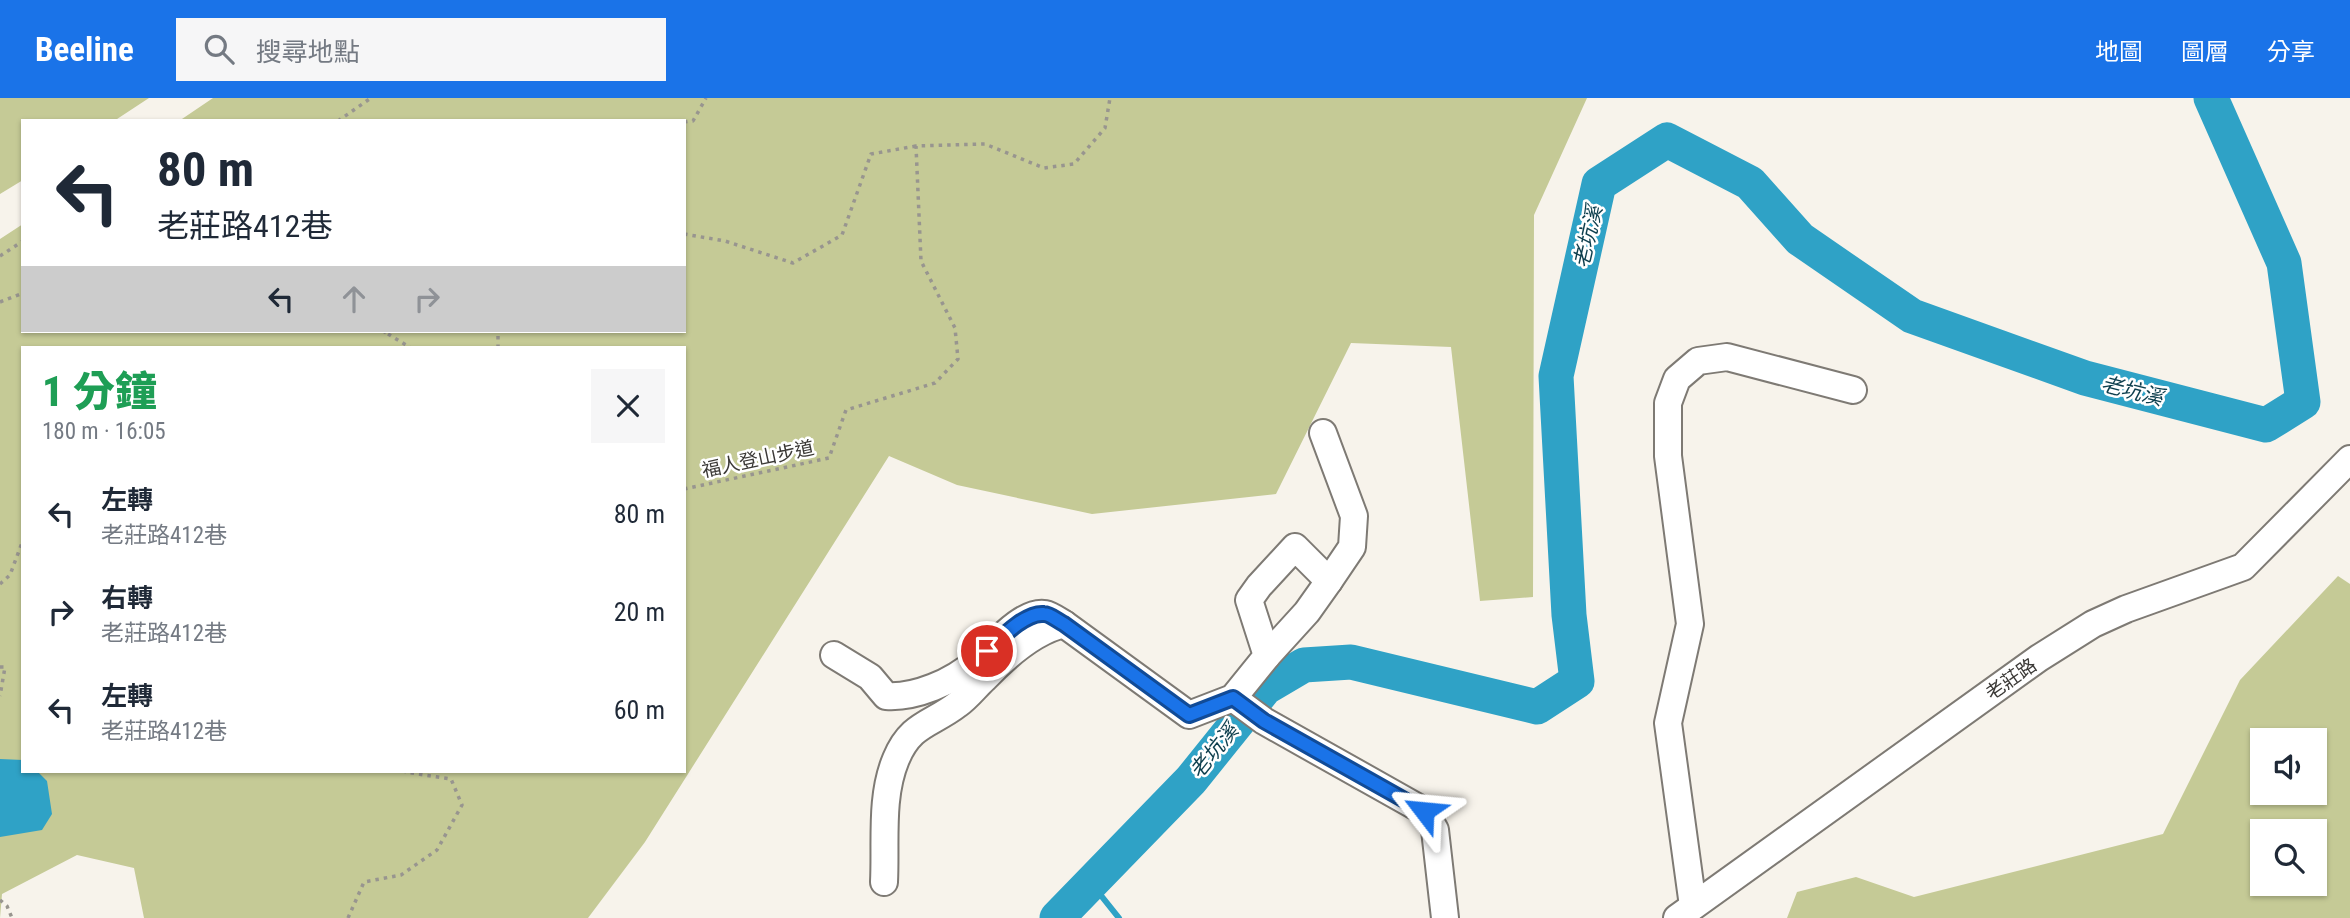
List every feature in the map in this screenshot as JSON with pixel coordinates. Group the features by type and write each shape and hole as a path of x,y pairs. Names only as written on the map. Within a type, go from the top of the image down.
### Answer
{"street":[{"path":"1685,912 1668,723 1690,624 1668,456 1668,403 1677,379 1698,361 1727,357 1853,390"},
{"path":"834,655 870,677 886,696 898,697 916,693 961,673 1011,629 1035,615 1046,614 1064,624 1189,715 1233,698 1307,612 1352,547 1354,516 1323,433"},
{"name":"老莊路","path":"1685,912 2039,658 2093,624 2126,609 2243,567 2350,459"},
{"path":"1267,656 1249,600 1259,586 1295,547 1329,581"},
{"path":"884,881 888,790 895,761 912,732 960,704 986,676 1027,642 1049,628 1064,624"},
{"path":"1233,698 1264,721 1424,811 1435,830 1445,918"}],"path":[{"path":"341,119 371,98"},
{"path":"686,122 693,121 706,98"},
{"path":"686,234 725,241 793,263 842,235 871,154 916,146 985,144 1044,168 1074,164 1105,128 1110,98"},
{"name":"福人登山步道","path":"686,489 829,458 846,410 874,404 935,383 958,359 955,328 921,261 916,146"},
{"path":"0,256 21,242"},
{"path":"0,302 21,294"},
{"path":"390,333 408,346"},
{"path":"0,584 10,575 21,545"},
{"path":"0,667 5,667 0,696"},
{"path":"348,918 364,882 401,875 437,850 462,805 451,779 412,773"},
{"path":"0,900 7,906 12,918"}],"green space":[{"path":"0,98 149,98 117,119 21,119 21,181 0,194"},
{"path":"213,98 1587,98 1534,215 1533,597 1480,601 1451,347 1351,343 1276,494 1092,514 957,485 889,456 645,842 588,918 144,918 134,868 77,855 2,894 0,918 0,239 21,225 21,333 686,333 686,119 182,119"},
{"path":"2338,576 2350,584 2350,918 1787,918 1797,892 1856,877 1914,897 2163,834 2240,680"}],"water":[{"path":"0,759 21,760 21,773 39,773 47,781 52,814 42,830 0,837"}],"waterway":[{"name":"老坑溪","path":"1057,918 1191,780 1265,688 1304,665 1351,662 1537,707 1577,681 1569,615 1556,376 1599,184 1667,140 1750,183 1800,239 1912,316 2085,378 2266,425 2303,402 2284,263 2211,98"},
{"path":"1091,883 1119,918"}],"route":[{"path":"987,651 1020,622 1035,615 1046,614 1064,624 1189,715 1233,698 1264,721 1424,811"}]}
